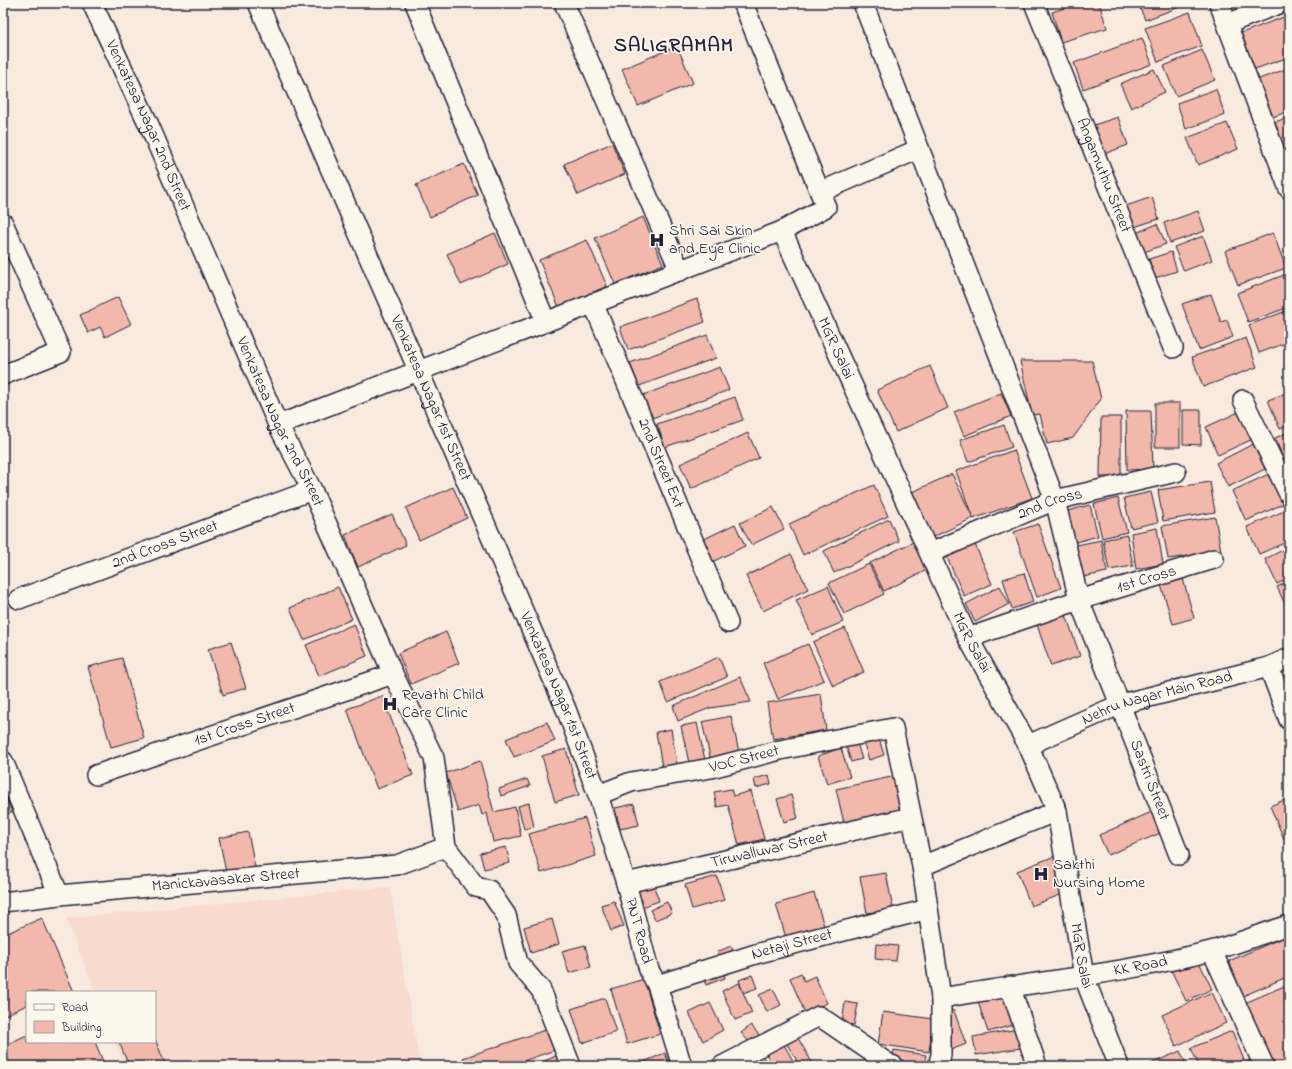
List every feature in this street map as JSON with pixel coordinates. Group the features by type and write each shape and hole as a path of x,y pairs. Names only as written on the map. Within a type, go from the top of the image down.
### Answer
{"street":[{"name":"Venkatesa Nagar 2nd Street","path":"92,3 149,125 278,425 312,490 393,674 434,758 446,847"},
{"name":"Venkatesa Nagar 1st Street","path":"258,3 566,709 598,795"},
{"path":"415,3 545,320"},
{"path":"564,3 680,271"},
{"path":"278,425 545,320 593,304 782,231 826,208 743,3"},
{"name":"Sastri Street","path":"863,3 1055,500 1079,600 1179,855"},
{"name":"Angamuthu Street","path":"1034,3 1173,348"},
{"path":"1219,3 1289,189"},
{"path":"1227,24 1281,3"},
{"path":"820,192 919,148"},
{"path":"3,223 61,352 3,375"},
{"name":"MGR Salai","path":"782,231 968,638 1028,745 1057,811 1084,977 1119,1066"},
{"name":"2nd Street Ext","path":"593,304 728,623"},
{"path":"1243,400 1289,494"},
{"name":"2nd Cross","path":"930,553 1055,500 1176,472"},
{"name":"2nd Cross Street","path":"19,599 312,490"},
{"name":"1st Cross","path":"968,638 1079,600 1214,559"},
{"name":"Nehru Nagar Main Road","path":"1028,745 1121,704 1269,667 1289,658"},
{"path":"1269,667 1289,720"},
{"name":"1st Cross Street","path":"96,775 393,674"},
{"name":"VOC Street","path":"598,795 631,782 710,768 780,750 893,728 911,817"},
{"path":"3,761 59,895"},
{"name":"PNT Road","path":"598,795 626,882 649,970 657,985 682,1066"},
{"path":"922,866 1057,811"},
{"path":"911,817 922,866 941,998 941,1055 938,1066"},
{"name":"Tiruvalluvar Street","path":"626,882 911,817"},
{"path":"446,847 476,887 489,890 499,902 506,915 518,963 541,990 571,1066"},
{"name":"Manickavasakar Street","path":"3,902 59,895 397,865 446,847"},
{"name":"Netaji Street","path":"657,985 759,953 928,909"},
{"name":"KK Road","path":"941,998 1010,986 1084,977 1212,951 1289,924"},
{"path":"1212,951 1264,1066"},
{"path":"1010,986 1037,1066"},
{"path":"722,1066 819,1016 894,1066"}],"shaded area":[{"path":"390,887 420,1066 125,1066 115,1043 156,1043 156,991 95,991 66,918"}],"building":[{"path":"1081,3 1099,3 1107,28 1061,42 1052,12"},
{"path":"1138,3 1188,3 1188,4 1145,20"},
{"path":"1226,3 1254,3 1229,12"},
{"path":"1190,12 1202,46 1158,62 1145,28"},
{"path":"1289,15 1289,57 1252,70 1239,34"},
{"path":"1142,38 1152,64 1083,89 1074,63"},
{"path":"677,46 693,83 638,106 622,69"},
{"path":"1202,50 1215,80 1176,96 1164,66"},
{"path":"1289,68 1289,111 1270,118 1256,80"},
{"path":"1154,69 1165,92 1131,108 1120,84"},
{"path":"1216,89 1225,115 1186,129 1177,103"},
{"path":"1118,117 1128,145 1104,154 1094,125"},
{"path":"1289,117 1289,162 1284,164 1269,124"},
{"path":"1227,123 1238,149 1198,165 1187,138"},
{"path":"612,143 625,174 578,195 564,164"},
{"path":"464,164 478,195 430,217 416,185"},
{"path":"1152,197 1159,219 1134,227 1126,206"},
{"path":"1198,211 1205,231 1170,243 1164,223"},
{"path":"643,217 663,264 615,284 595,238"},
{"path":"1157,224 1166,244 1144,252 1136,233"},
{"path":"495,233 508,264 461,285 447,254"},
{"path":"1273,233 1286,268 1238,285 1225,251"},
{"path":"1203,236 1212,260 1184,271 1174,247"},
{"path":"587,240 607,286 559,307 539,260"},
{"path":"1171,252 1177,271 1155,278 1149,259"},
{"path":"1284,275 1289,289 1289,307 1248,322 1237,293"},
{"path":"1211,294 1221,322 1227,320 1233,337 1199,350 1182,304"},
{"path":"118,297 131,324 105,337 100,327 88,333 80,315"},
{"path":"697,299 705,322 628,350 620,327"},
{"path":"1289,310 1289,342 1259,353 1249,325"},
{"path":"707,335 716,358 639,386 630,363"},
{"path":"1246,338 1257,367 1203,387 1192,357"},
{"path":"1020,361 1092,361 1101,399 1073,438 1047,444 1040,414 1032,415"},
{"path":"930,366 948,408 896,432 877,390"},
{"path":"720,367 729,390 652,418 643,395"},
{"path":"1289,392 1289,425 1280,429 1268,400"},
{"path":"1001,393 1011,416 964,436 954,412"},
{"path":"735,397 743,420 665,447 657,424"},
{"path":"1155,403 1180,403 1180,447 1155,447"},
{"path":"1183,410 1201,410 1201,445 1183,444"},
{"path":"1126,411 1151,411 1153,469 1127,470"},
{"path":"1241,411 1253,439 1218,455 1206,427"},
{"path":"1101,417 1121,417 1121,477 1100,477"},
{"path":"1004,425 1012,447 968,462 960,440"},
{"path":"1289,432 1289,472 1275,438"},
{"path":"748,433 759,458 691,489 680,464"},
{"path":"1253,444 1265,469 1228,487 1216,463"},
{"path":"1014,450 1032,498 973,519 956,471"},
{"path":"952,474 973,518 931,538 910,493"},
{"path":"1269,474 1283,504 1246,521 1232,491"},
{"path":"1210,482 1215,512 1163,521 1158,490"},
{"path":"874,485 888,516 803,555 789,524"},
{"path":"453,487 467,518 419,540 406,508"},
{"path":"1151,492 1158,522 1131,528 1124,498"},
{"path":"1118,498 1127,532 1102,538 1094,504"},
{"path":"1090,505 1098,536 1072,543 1064,512"},
{"path":"773,507 784,529 751,545 740,523"},
{"path":"1284,511 1289,522 1289,541 1259,554 1247,527"},
{"path":"392,514 406,545 358,567 345,535"},
{"path":"1215,517 1221,551 1168,559 1162,526"},
{"path":"889,519 899,541 834,573 824,551"},
{"path":"735,524 745,546 710,563 700,541"},
{"path":"1038,524 1061,588 1037,597 1014,532"},
{"path":"1157,528 1163,564 1136,569 1131,533"},
{"path":"1127,535 1133,566 1109,570 1103,540"},
{"path":"1101,540 1107,572 1079,578 1072,546"},
{"path":"915,541 929,569 884,591 870,563"},
{"path":"974,542 992,584 964,596 946,555"},
{"path":"1289,547 1289,578 1277,584 1265,559"},
{"path":"791,554 808,589 763,611 746,576"},
{"path":"869,564 884,594 844,614 829,583"},
{"path":"1024,573 1033,602 1012,609 1003,579"},
{"path":"1183,579 1194,618 1173,624 1161,585"},
{"path":"1289,581 1289,613 1277,587"},
{"path":"828,586 843,622 812,635 796,600"},
{"path":"1000,586 1009,604 975,622 966,604"},
{"path":"338,587 352,619 304,640 290,608"},
{"path":"1065,612 1080,656 1051,666 1036,622"},
{"path":"354,624 367,656 319,676 306,645"},
{"path":"845,628 864,672 833,686 813,642"},
{"path":"446,632 459,663 411,684 398,653"},
{"path":"231,642 246,688 223,695 208,649"},
{"path":"808,644 824,680 778,699 763,663"},
{"path":"719,657 727,677 668,702 660,682"},
{"path":"122,658 144,738 111,747 88,667"},
{"path":"740,677 751,702 710,708 678,721 673,706"},
{"path":"821,694 826,730 773,739 767,703"},
{"path":"382,696 413,775 377,789 347,709"},
{"path":"731,716 739,752 711,761 702,722"},
{"path":"547,722 555,741 514,757 506,739"},
{"path":"697,723 705,760 689,763 681,726"},
{"path":"671,729 678,769 663,772 656,732"},
{"path":"879,739 884,755 869,760 864,744"},
{"path":"857,743 862,759 851,762 846,746"},
{"path":"841,748 850,777 827,784 818,756"},
{"path":"566,749 579,795 555,802 542,756"},
{"path":"480,761 494,812 515,807 521,836 493,842 487,813 482,815 479,805 458,812 446,773"},
{"path":"769,775 771,784 756,788 754,779"},
{"path":"900,775 907,808 844,823 836,789"},
{"path":"527,779 530,786 501,796 499,789"},
{"path":"731,789 733,796 751,791 764,839 739,845 728,805 717,807 714,792"},
{"path":"3,791 12,812 3,816"},
{"path":"791,795 798,818 784,822 777,799"},
{"path":"1289,798 1289,851 1270,806"},
{"path":"529,803 534,827 524,829 518,806"},
{"path":"634,804 639,825 620,829 615,808"},
{"path":"1154,811 1163,832 1108,855 1099,835"},
{"path":"585,818 596,856 541,873 529,834"},
{"path":"248,832 256,872 227,877 219,838"},
{"path":"506,847 510,863 484,869 480,853"},
{"path":"1055,856 1068,892 1031,906 1017,871"},
{"path":"886,873 893,909 867,913 860,877"},
{"path":"717,876 724,900 692,909 685,885"},
{"path":"653,884 659,901 642,907 636,890"},
{"path":"814,893 824,926 786,938 776,904"},
{"path":"614,901 624,926 611,931 601,905"},
{"path":"667,902 672,913 655,920 650,910"},
{"path":"42,918 74,991 26,991 26,1005 3,1016 3,935"},
{"path":"552,919 559,944 531,953 524,927"},
{"path":"1284,937 1289,948 1289,976 1243,996 1229,961"},
{"path":"876,944 898,946 896,961 875,959"},
{"path":"585,945 591,967 569,973 562,951"},
{"path":"731,946 733,951 719,956 717,952"},
{"path":"1193,958 1197,965 1200,964 1212,989 1186,1001 1170,968"},
{"path":"722,970 725,978 706,985 703,977"},
{"path":"801,973 804,981 815,976 827,1003 805,1013 790,978"},
{"path":"752,975 757,988 743,993 739,980"},
{"path":"644,979 660,1034 627,1044 611,989"},
{"path":"739,983 752,1013 735,1020 722,991"},
{"path":"1289,984 1289,1064 1273,1066 1245,1003"},
{"path":"773,989 781,1005 767,1012 759,995"},
{"path":"1212,992 1226,1023 1176,1046 1162,1015"},
{"path":"1008,993 1017,1024 988,1032 978,1002"},
{"path":"605,998 616,1032 582,1043 571,1009"},
{"path":"845,1002 858,1004 854,1025 842,1023"},
{"path":"710,1003 723,1030 703,1041 689,1013"},
{"path":"949,1010 954,1011 966,1044 951,1050"},
{"path":"883,1012 933,1019 929,1052 878,1044"},
{"path":"751,1025 759,1035 750,1043 741,1033"},
{"path":"548,1029 555,1050 509,1066 465,1066 463,1058"},
{"path":"1018,1029 1021,1048 976,1055 973,1037"},
{"path":"1232,1031 1244,1060 1229,1066 1199,1066 1191,1048"},
{"path":"26,1035 26,1043 95,1043 105,1066 10,1066 3,1046"},
{"path":"798,1038 814,1066 800,1066 787,1044"},
{"path":"156,1041 166,1066 129,1066 119,1043 156,1043"},
{"path":"783,1043 796,1066 773,1066 765,1052"},
{"path":"894,1050 926,1055 924,1066 892,1061"},
{"path":"1180,1051 1187,1066 1146,1066"},
{"path":"665,1053 670,1066 634,1066"},
{"path":"761,1053 768,1066 738,1066"},
{"path":"558,1055 563,1066 533,1066"},
{"path":"1250,1060 1253,1066 1238,1066"}],"place":[{"name":"Shri Sai Skin and Eye Clinic","path":"657,240"},
{"name":"Revathi Child Care Clinic","path":"390,704"},
{"name":"Sakthi Nursing Home","path":"1041,874"}],"district":[{"name":"SALIGRAMAM","path":"674,46"}]}
